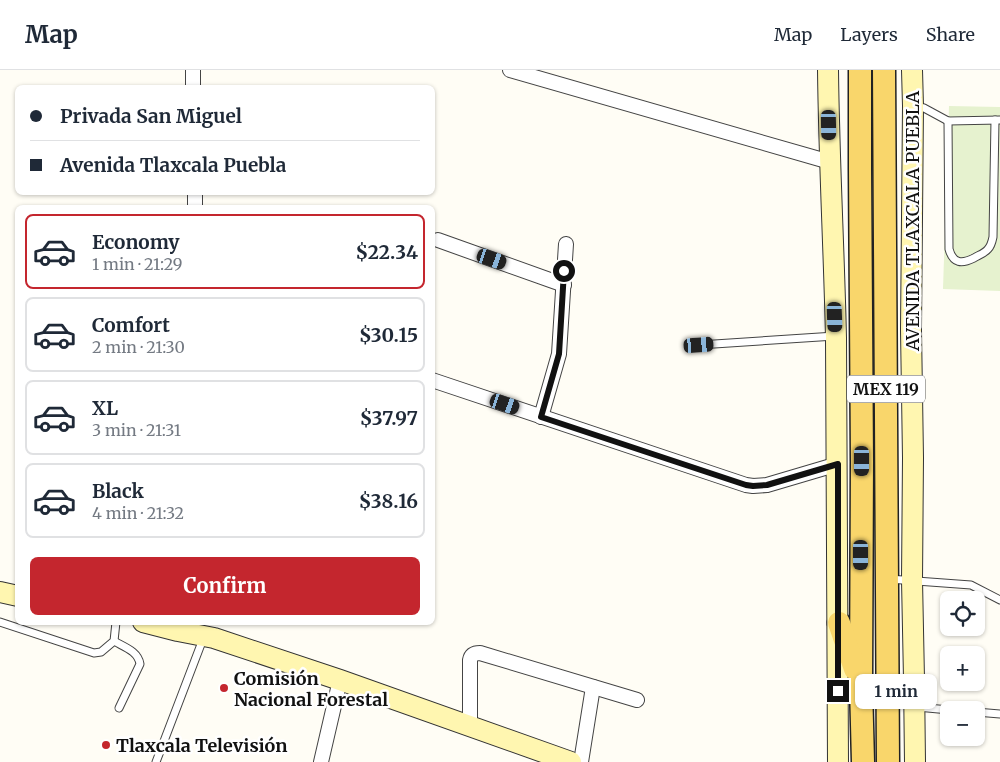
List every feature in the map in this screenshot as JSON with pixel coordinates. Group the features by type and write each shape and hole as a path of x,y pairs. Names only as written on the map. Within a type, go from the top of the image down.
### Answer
{"main road":[{"path":"828,70 838,464 838,762"},
{"name":"MEX 119","path":"860,70 861,686 863,762"},
{"name":"AVENIDA TLAXCALA PUEBLA","path":"884,70 888,762"},
{"name":"AVENIDA TLAXCALA PUEBLA","path":"912,70 912,580 915,762"},
{"path":"0,592 15,595"},
{"path":"839,623 861,686"},
{"path":"154,625 178,632 204,629 226,642 572,762"}],"street":[{"path":"193,70 193,85"},
{"path":"510,70 830,162"},
{"path":"438,240 564,284"},
{"path":"541,417 559,354 566,244"},
{"path":"435,381 746,485 767,485 838,464"},
{"path":"470,726 470,660 473,654 476,653 637,700"},
{"path":"321,762 340,680"},
{"path":"581,762 593,687"}],"lane":[{"path":"912,106 924,108 948,121 998,120 992,244 983,254 961,262 950,256 949,249 948,121"},
{"path":"699,345 836,336"},
{"path":"887,579 971,585 1000,600"},
{"path":"0,622 91,652 101,652 114,641 116,625"},
{"path":"156,762 204,629"},
{"path":"114,641 137,655 140,664 119,708"},
{"path":"914,706 940,709"},
{"path":"985,713 1000,714"}],"green space":[{"path":"949,106 1000,107 1000,291 943,289"}],"place":[{"name":"Comisión Nacional Forestal","path":"224,688"},
{"name":"Tlaxcala Televisión","path":"106,745"}],"route":[{"path":"564,271 559,354 541,417 746,485 767,485 838,464 838,691"}]}
